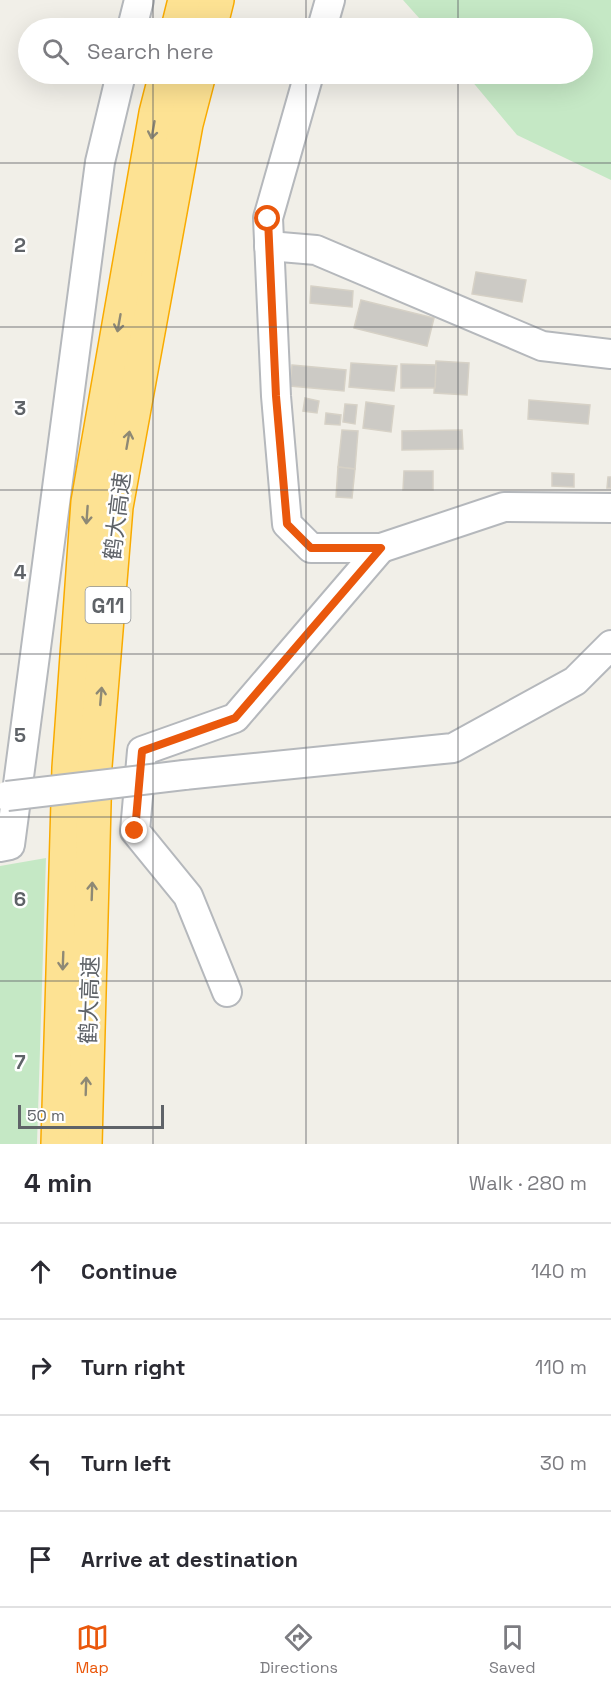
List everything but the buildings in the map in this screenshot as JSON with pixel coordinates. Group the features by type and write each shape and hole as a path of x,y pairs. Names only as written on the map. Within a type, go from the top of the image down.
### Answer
{"highway":[{"path":"180,18 185,0"},
{"path":"212,18 217,0"},
{"name":"鹤大高速","path":"58,1144 69,768 88,502 156,113 163,84"},
{"name":"鹤大高速","path":"85,1144 95,766 116,507 186,124 196,84"}],"street":[{"path":"134,18 139,0"},
{"path":"325,18 330,0"},
{"path":"0,847 10,845 100,162 120,84"},
{"path":"306,84 268,219 276,396 287,524 311,548 381,548 504,507 611,508"},
{"path":"269,246 316,250 542,346 611,354"},
{"path":"227,992 188,896 135,831 142,751 235,718 381,548"},
{"path":"3,796 453,748 575,681 611,645"}],"green space":[{"path":"403,0 611,0 611,180 517,135 474,84 593,84 593,18 419,18"},
{"path":"46,858 37,1144 0,1144 0,866"}],"route":[{"path":"135,831 142,751 235,718 381,548 311,548 287,524 276,396 268,219"}]}
